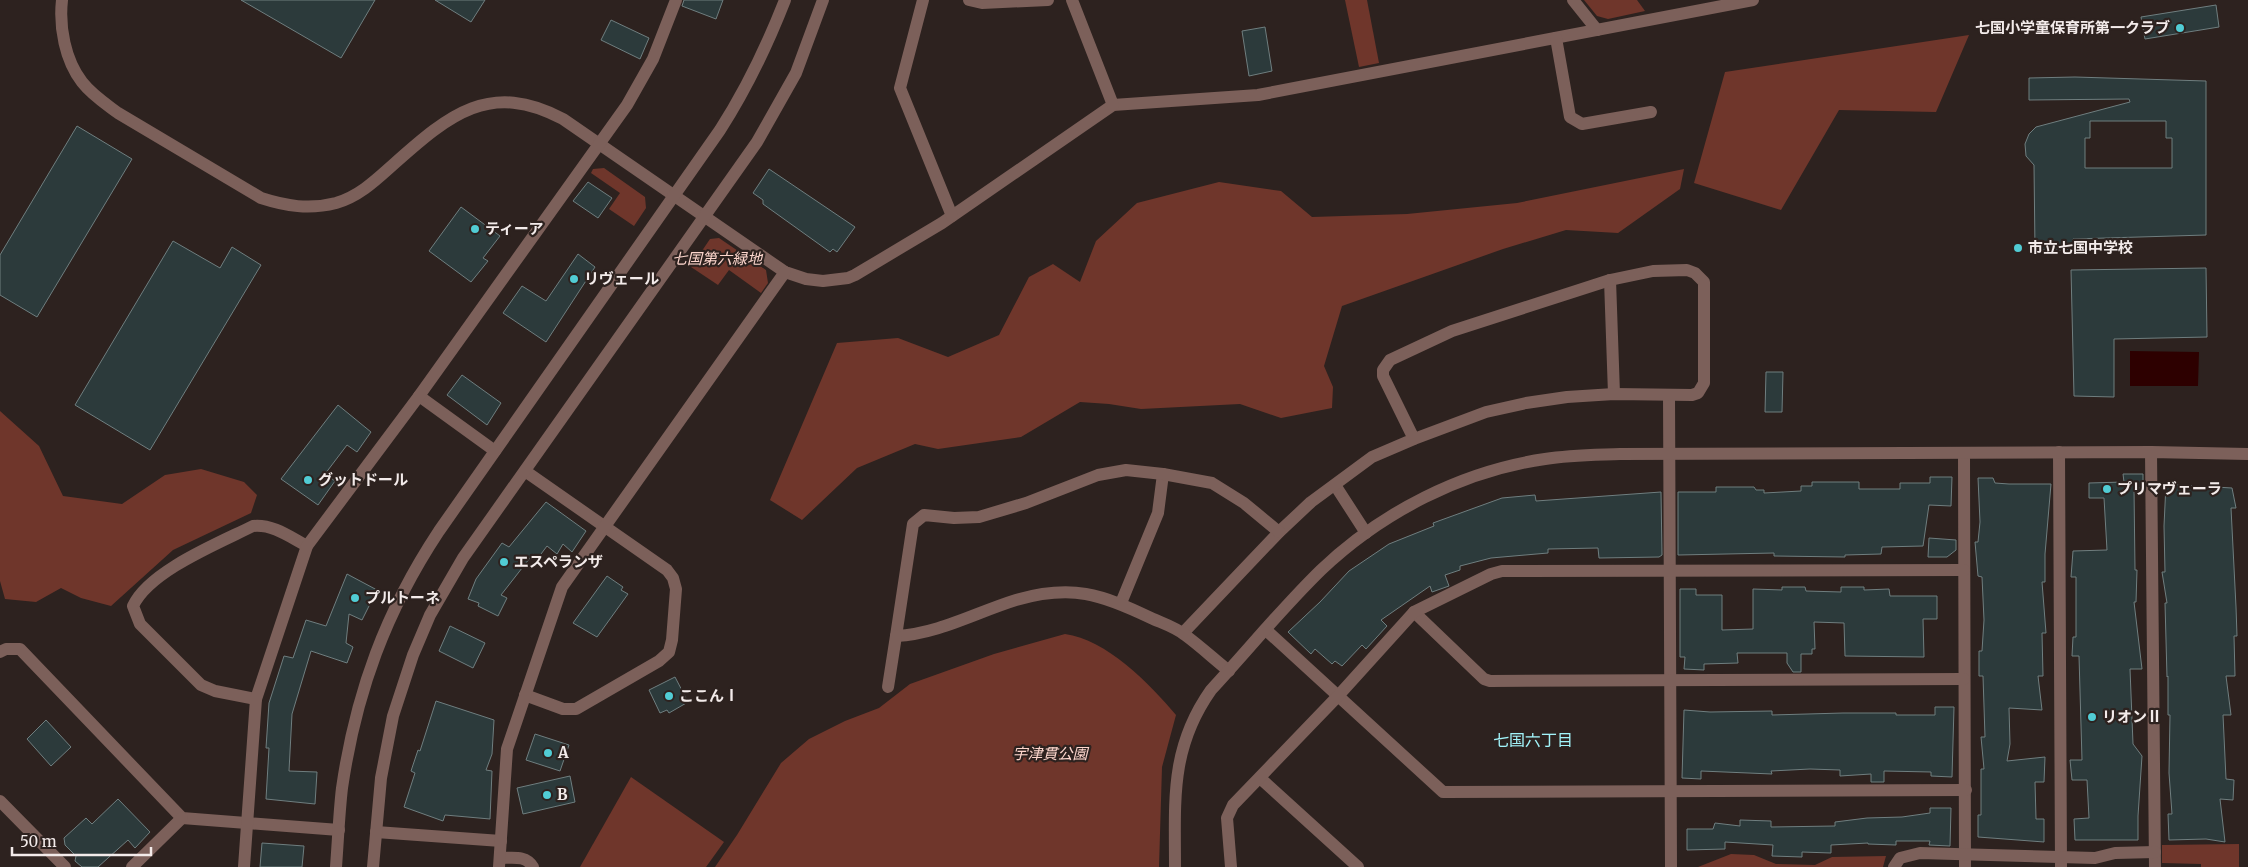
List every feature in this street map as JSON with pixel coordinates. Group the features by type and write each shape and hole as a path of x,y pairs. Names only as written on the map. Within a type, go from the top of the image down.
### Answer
{"street":[{"path":"62,0 61,23 68,52 82,82 97,97 118,113 261,198 282,205 303,207 321,206 338,202 369,187 445,121 465,110 488,104 511,102 538,108 563,119 785,272 815,281 848,278 879,262 952,216 1113,105 1258,95 1420,66 1597,30 1716,3 1753,0"},
{"path":"244,867 256,699 307,546 419,396 600,145 627,105 652,59 676,0"},
{"path":"336,867 342,790 351,737 366,677 382,634 402,591 420,560 674,196 744,92 765,52 786,0"},
{"path":"373,867 380,778 391,725 413,655 430,615 463,558 757,142 783,96 810,39 823,0"},
{"path":"923,0 900,88 952,216"},
{"path":"969,0 982,3 1048,0"},
{"path":"1072,0 1113,105"},
{"path":"1573,0 1597,30"},
{"path":"1556,38 1570,117 1573,121 1582,124 1651,112"},
{"path":"1183,633 1279,532 1311,502 1372,457 1486,412 1526,403 1614,394 1669,395 1698,393 1704,382 1704,282 1694,273 1687,270 1653,271 1610,280 1452,331 1390,360 1383,370 1382,376 1414,439"},
{"path":"533,867 522,858 500,862 507,749 562,587 785,272"},
{"path":"1610,280 1614,394"},
{"path":"1669,395 1671,867"},
{"path":"419,396 495,451"},
{"path":"2058,452 2061,862"},
{"path":"1175,867 1179,757 1188,729 1201,705 1229,671 1323,569 1366,533 1432,494 1483,473 1511,465 1574,455 2058,452 2248,454"},
{"path":"2151,452 2155,867"},
{"path":"1964,453 1965,867"},
{"path":"888,687 913,524 919,517 924,515 954,518 979,517 1026,503 1098,475 1126,470 1163,474 1212,483 1244,503 1279,532"},
{"path":"525,471 604,528 667,570 673,578 676,589 672,640 669,652 659,661 576,709 563,709 525,695"},
{"path":"1121,603 1158,513 1163,474"},
{"path":"1334,485 1366,533"},
{"path":"256,699 215,691 202,685 140,624 134,615 133,606 136,599 163,574 178,564 253,526 263,525 271,527 307,546"},
{"path":"1231,867 1227,818 1233,805 1338,696 1414,612 1491,574 1502,571 1964,570"},
{"path":"896,636 916,634 968,618 1016,600 1043,594 1090,593 1121,603 1183,633 1229,671"},
{"path":"1414,612 1484,679 1490,681 1964,679"},
{"path":"1266,630 1443,792 1966,790"},
{"path":"0,652 6,648 20,649 182,818 339,830"},
{"path":"1260,778 1358,867"},
{"path":"0,801 65,867"},
{"path":"132,867 182,818"},
{"path":"376,832 501,841"},
{"path":"1894,867 1900,858 1906,854 1920,853 1965,854 2061,862 2095,858 2115,853 2155,852"}],"green space":[{"path":"1345,0 1367,0 1379,63 1359,67"},
{"path":"1584,0 1637,0 1645,11 1608,19 1597,16"},
{"path":"1969,35 1936,112 1839,110 1781,210 1694,183 1725,72"},
{"path":"604,168 645,197 646,208 634,226 609,209 620,193 591,173 593,169"},
{"path":"1684,169 1680,189 1618,233 1566,230 1503,249 1342,306 1324,366 1333,387 1332,408 1281,418 1240,404 1141,409 1080,402 1021,437 938,449 915,444 857,468 802,520 770,500 837,343 898,338 948,357 999,335 1029,277 1053,264 1080,282 1096,241 1137,203 1219,182 1281,191 1312,217 1407,214 1517,203"},
{"name":"七国第六緑地","path":"719,238 766,270 768,283 761,293 729,270 718,285 691,267 710,239"},
{"path":"0,411 39,446 63,496 122,504 165,475 201,469 244,482 257,495 251,513 173,550 111,606 81,598 61,588 36,602 5,599 0,581"},
{"name":"宇津貫公園","path":"1065,634 1096,644 1111,654 1140,677 1176,715 1162,767 1159,867 715,867 781,763 809,739 845,721 879,708 910,684 994,654"},
{"path":"631,777 724,842 706,867 580,867"},
{"path":"2239,844 2239,867 2201,867 2201,864 2162,863 2162,845"},
{"path":"1731,854 1754,855 1776,864 1815,865 1832,857 1886,856 1883,867 1698,867"}],"shaded area":[{"path":"2130,351 2199,352 2198,386 2130,386"}],"building":[{"path":"241,0 375,0 341,58"},
{"path":"435,0 485,0 471,22"},
{"path":"684,0 723,0 716,19 682,6"},
{"path":"2216,5 2219,27 2145,39 2141,17"},
{"path":"611,20 649,38 640,59 601,40"},
{"path":"1265,27 1272,71 1249,76 1242,31"},
{"path":"2075,77 2206,81 2206,235 2073,239 2074,250 2035,250 2034,165 2026,156 2025,144 2029,134 2036,127 2130,102 2129,99 2029,100 2029,78","holes":["2090,121 2166,121 2166,138 2172,138 2172,168 2085,168 2085,138 2090,138"]},
{"path":"77,126 132,159 37,317 0,295 0,255"},
{"path":"769,169 855,227 837,252 833,249 830,252 763,204 763,200 753,193"},
{"path":"588,182 612,198 598,218 573,201"},
{"path":"461,207 500,236 483,258 488,261 471,282 429,251"},
{"path":"173,241 220,268 232,247 261,265 150,450 75,405"},
{"path":"578,254 595,267 546,342 503,313 522,286 546,301"},
{"path":"2206,268 2207,337 2114,339 2114,397 2074,396 2071,270"},
{"path":"1766,372 1783,372 1782,412 1765,412"},
{"path":"462,375 501,403 487,425 447,395"},
{"path":"338,405 371,432 357,452 347,445 325,474 335,481 318,505 281,479"},
{"path":"2123,474 2143,474 2143,488 2134,488 2135,570 2137,570 2136,602 2134,602 2142,669 2130,669 2133,744 2142,756 2138,840 2075,840 2074,819 2089,818 2087,780 2072,780 2070,760 2082,760 2079,656 2072,656 2073,637 2076,637 2076,577 2071,577 2073,551 2107,550 2104,498 2089,498 2089,483 2124,482"},
{"path":"1930,477 1952,477 1951,506 1929,505 1923,546 1882,547 1881,554 1845,555 1845,557 1774,556 1774,553 1678,555 1678,492 1716,492 1716,487 1754,487 1756,490 1764,490 1764,493 1801,491 1801,486 1812,486 1812,482 1859,482 1859,489 1900,489 1900,483 1930,483"},
{"path":"1978,478 1993,478 1995,483 2051,484 2045,554 2045,582 2042,582 2046,633 2042,633 2043,676 2038,676 2042,710 2009,708 2010,744 2007,761 2045,757 2044,782 2035,782 2036,819 2044,819 2044,842 1978,837 1978,815 1981,815 1981,769 1984,769 1981,737 1985,737 1983,676 1979,676 1979,651 1982,651 1984,620 1982,577 1978,576 1975,542 1978,542 1980,522"},
{"path":"2166,484 2232,488 2236,508 2231,508 2237,636 2234,636 2235,676 2226,676 2231,715 2223,715 2226,779 2234,780 2233,800 2220,799 2225,842 2206,839 2169,840 2168,814 2172,814 2169,773 2170,715 2168,715 2165,603 2167,603 2162,572 2165,572 2164,526"},
{"path":"1661,492 1662,555 1659,557 1599,558 1598,548 1548,549 1548,553 1491,558 1460,566 1460,570 1445,575 1449,586 1432,592 1430,586 1381,620 1387,626 1366,649 1362,645 1342,666 1335,661 1332,664 1315,649 1311,654 1288,632 1349,571 1389,544 1434,526 1433,523 1502,498 1535,495 1536,501"},
{"path":"546,502 586,531 572,552 563,544 557,554 547,546 538,558 533,554 501,595 507,598 498,616 478,606 479,603 468,599 476,579 502,543 509,547"},
{"path":"1929,538 1956,540 1956,550 1947,557 1928,557"},
{"path":"347,574 377,590 362,620 349,614 346,643 353,647 347,663 311,651 292,714 289,771 317,772 315,804 266,799 269,748 266,748 269,703 284,656 293,658 306,620 326,626"},
{"path":"607,576 623,587 621,590 628,594 597,637 573,623"},
{"path":"1782,587 1805,587 1806,591 1841,592 1841,587 1864,587 1864,590 1889,589 1890,596 1937,596 1937,619 1923,619 1924,657 1845,656 1844,623 1814,622 1815,649 1812,649 1812,654 1801,654 1801,672 1793,672 1787,663 1787,653 1737,653 1738,663 1704,664 1704,670 1684,669 1685,657 1680,657 1680,589 1696,589 1696,595 1722,595 1722,630 1753,629 1753,589 1782,590"},
{"path":"450,626 485,643 473,668 439,651"},
{"name":"ここんⅠ","path":"675,677 688,702 669,713 667,710 660,713 649,690"},
{"path":"436,701 494,720 492,754 486,770 492,771 490,819 445,815 443,821 404,807 415,773 411,771 418,750 420,751"},
{"path":"1935,707 1954,707 1952,777 1931,776 1931,772 1884,771 1884,782 1871,782 1871,774 1840,776 1840,770 1810,769 1771,771 1772,774 1701,771 1701,779 1682,778 1684,710 1710,712 1772,711 1772,715 1896,713 1896,715 1935,715"},
{"path":"46,720 71,747 51,766 27,739"},
{"name":"A","path":"535,734 569,745 560,771 526,760"},
{"name":"B","path":"570,776 575,802 523,814 517,788"},
{"path":"118,799 150,832 135,848 128,840 98,867 82,867 75,861 76,856 65,845 64,838 86,818 92,824"},
{"path":"1930,808 1951,808 1950,846 1929,845 1930,841 1896,841 1896,845 1868,843 1831,845 1831,853 1802,852 1802,857 1772,856 1773,845 1725,842 1725,849 1687,850 1687,829 1713,829 1715,823 1740,826 1740,820 1771,821 1771,827 1835,826 1835,822 1930,813"},
{"path":"262,843 304,846 302,867 260,867"}],"place":[{"name":"七国小学童保育所第一クラブ","path":"2180,28"},
{"name":"ティーア","path":"475,229"},
{"name":"市立七国中学校","path":"2018,248"},
{"name":"リヴェール","path":"574,279"},
{"name":"グットドール","path":"308,480"},
{"name":"プリマヴェーラ","path":"2107,489"},
{"name":"エスペランザ","path":"504,562"},
{"name":"プルトーネ","path":"355,598"},
{"name":"ここんⅠ","path":"669,696"},
{"name":"リオンⅡ","path":"2092,717"},
{"name":"A","path":"548,753"},
{"name":"B","path":"547,795"}],"district":[{"name":"七国六丁目","path":"1533,740"}]}
